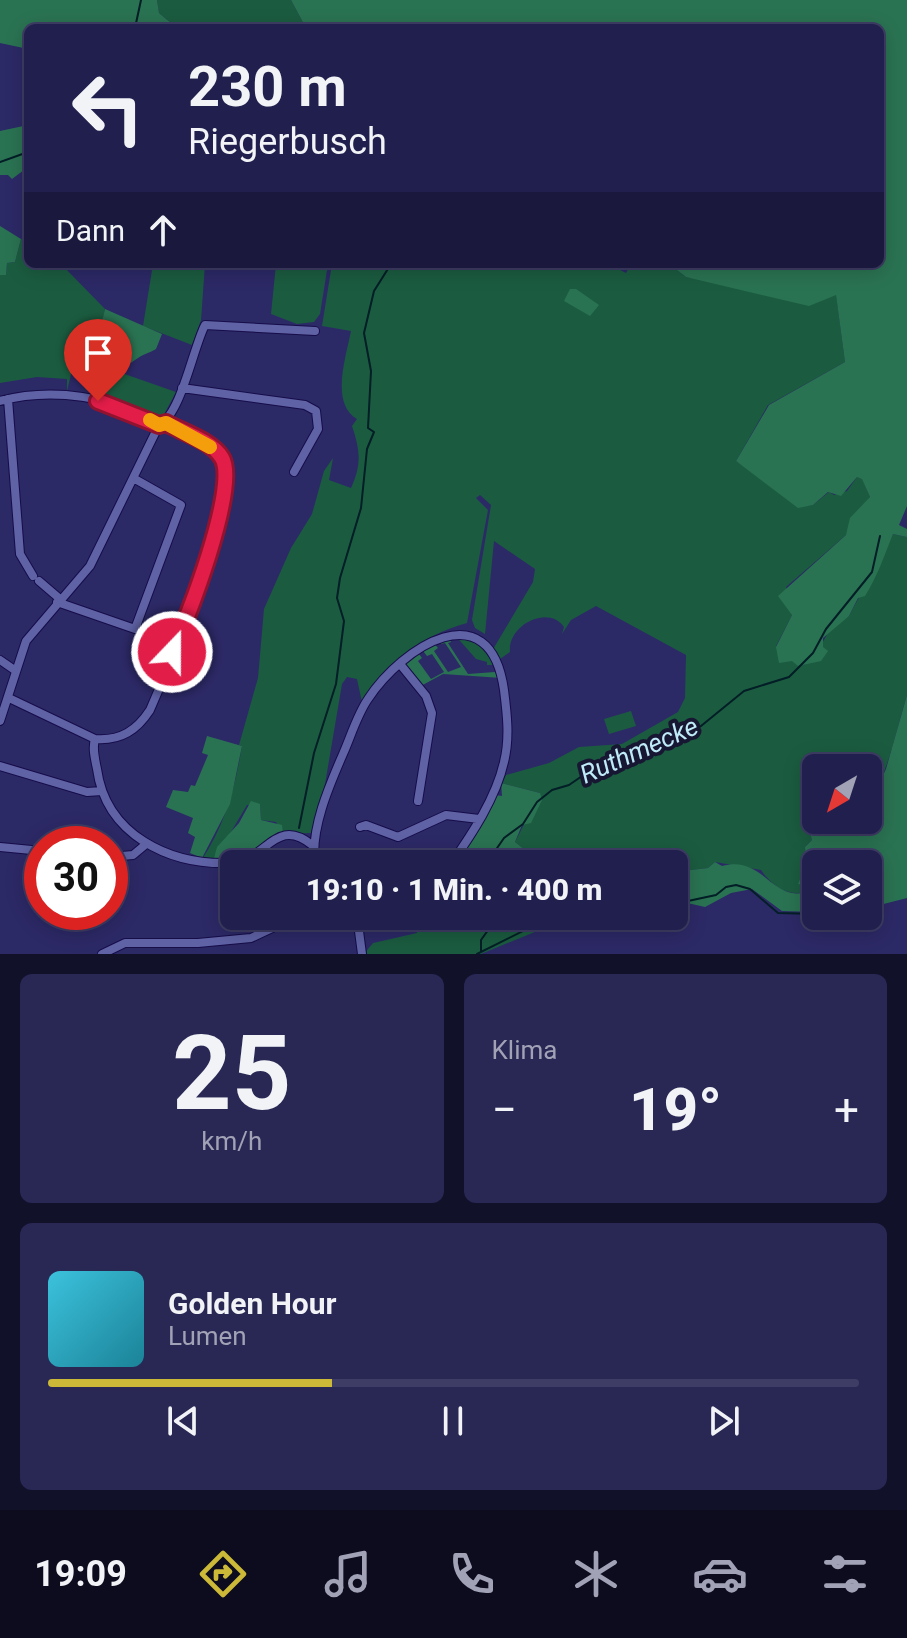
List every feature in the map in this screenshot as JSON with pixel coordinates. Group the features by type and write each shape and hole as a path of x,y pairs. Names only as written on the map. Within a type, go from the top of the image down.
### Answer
{"street":[{"path":"0,721 26,641 90,566 182,388 205,325 315,331"},
{"path":"182,388 305,405 316,411 318,429 294,472"},
{"path":"9,698 95,739 122,736 141,723 150,710 218,523 226,480 222,458 216,450 162,424 112,405 67,395 4,400 20,554 36,578 59,601 135,629 181,505 135,479"},
{"path":"313,850 339,763 367,700 400,664 427,642 451,634 480,640 494,656 500,668 508,721 505,760 496,787 460,850"},
{"path":"0,660 16,671"},
{"path":"400,664 426,696 432,713 418,801"},
{"path":"95,739 93,745 102,791 114,815 145,845 201,861 227,863 253,856 283,834 293,833 312,845"},
{"path":"0,766 87,792 102,791"},
{"path":"360,827 366,825 398,837 446,815 479,819"},
{"path":"128,855 145,845"},
{"path":"0,847 24,849"},
{"path":"102,954 125,943 198,943 251,938 268,930"},
{"path":"359,930 362,954"},
{"path":"194,954 198,943"}],"green space":[{"path":"0,0 157,0 159,13 172,24 24,24 24,48 0,43"},
{"path":"157,0 291,0 304,24 172,24 159,13"},
{"path":"291,0 907,0 907,506 899,525 907,529 907,537 893,534 865,596 858,598 849,616 823,638 823,647 828,651 821,661 798,666 792,661 779,663 776,647 792,615 778,596 846,535 850,518 870,497 862,479 857,477 841,496 828,492 813,505 798,508 736,461 769,405 845,362 836,295 809,306 686,277 674,268 884,268 884,24 304,24"},
{"path":"24,126 24,170 12,179 8,175 0,175 0,131"},
{"path":"0,226 21,239 15,262 7,263 6,275 0,275"},
{"path":"21,239 24,240 24,268 65,268 105,309 93,363 176,392 161,420 85,389 92,363 75,358 67,391 67,379 37,377 0,383 0,275 6,275 7,263 15,262"},
{"path":"152,268 205,268 201,320 192,345 143,326"},
{"path":"276,268 327,268 320,314 314,322 297,324 271,314"},
{"path":"331,268 617,268 626,273 629,268 674,268 686,277 836,294 845,362 768,405 736,461 805,506 813,505 829,492 834,495 847,491 857,477 862,478 870,497 846,535 786,587 792,615 776,646 799,666 812,662 831,627 849,616 893,534 907,537 907,695 882,777 882,754 802,754 802,834 811,834 812,840 802,850 802,893 778,887 761,870 715,862 708,868 688,870 688,850 523,850 515,842 540,793 501,783 506,775 549,763 579,747 622,744 678,712 685,698 686,655 596,606 571,620 562,634 564,627 557,620 549,617 530,621 515,633 510,652 497,661 499,665 487,665 487,662 476,659 454,634 492,651 533,582 535,569 494,541 485,634 475,628 472,620 491,505 480,495 476,498 488,510 467,623 434,635 407,652 362,702 357,679 347,677 342,684 324,790 311,833 283,834 276,822 261,820 260,804 247,805 213,862 201,861 223,820 236,777 242,746 239,745 258,678 264,609 291,548 312,514 324,471 333,458 329,480 351,488 357,472 358,450 352,426 357,419 349,412 342,391 351,331 322,326"},
{"path":"570,289 576,289 599,305 590,316 564,301"},
{"path":"105,309 162,334 156,349 117,370 92,363"},
{"path":"448,635 451,642 448,643 468,674 495,672 502,678 443,674 419,687 400,664 416,650 422,658 418,661 431,679 444,672 432,654 427,656 420,647 431,640 438,648 434,651 448,672 461,667 445,643 441,644 437,638"},
{"path":"907,695 907,898 882,904 882,850 805,850 805,847 812,840 810,834 882,834 882,777"},
{"path":"631,711 636,726 609,734 604,719"},
{"path":"207,736 242,746 230,804 202,858 190,853 195,837 188,833 193,818 166,807 173,790 188,792 191,785 195,786 208,755 202,753"},
{"path":"501,783 540,793 542,800 531,823 522,825 515,842 523,850 465,850 495,795 502,796"},
{"path":"251,801 260,804 261,820 282,825 283,834 261,850 220,850 220,861 213,862 217,847 239,823"},
{"path":"715,862 722,866 737,864 760,873 778,887 800,893 802,912 782,911 752,889 731,893 705,907 688,903 688,870 708,868"},
{"path":"416,930 540,930 481,954 364,954 373,943 417,933"}],"waterway":[{"path":"136,24 141,0"},
{"path":"0,162 24,153"},
{"path":"299,828 314,753 336,684 344,621 337,598 340,578 361,508 367,449 374,432 368,428 371,371 364,333 374,291 388,268"},
{"name":"Ruthmecke","path":"496,850 504,838 523,824 537,802 552,790 569,785 601,763 672,730 701,726 744,691 789,677 813,653 826,629 872,572 880,536"},
{"path":"688,901 716,895 726,887 736,885 750,889 778,913 802,914"},
{"name":"Ruthmecke","path":"481,951 481,940 488,930"},
{"path":"477,954 525,930"}],"slow traffic":[{"path":"150,420 159,425 166,423 210,447"}],"route":[{"path":"98,401 159,425 166,423 178,429 216,450 226,466 218,523 172,652"}]}
